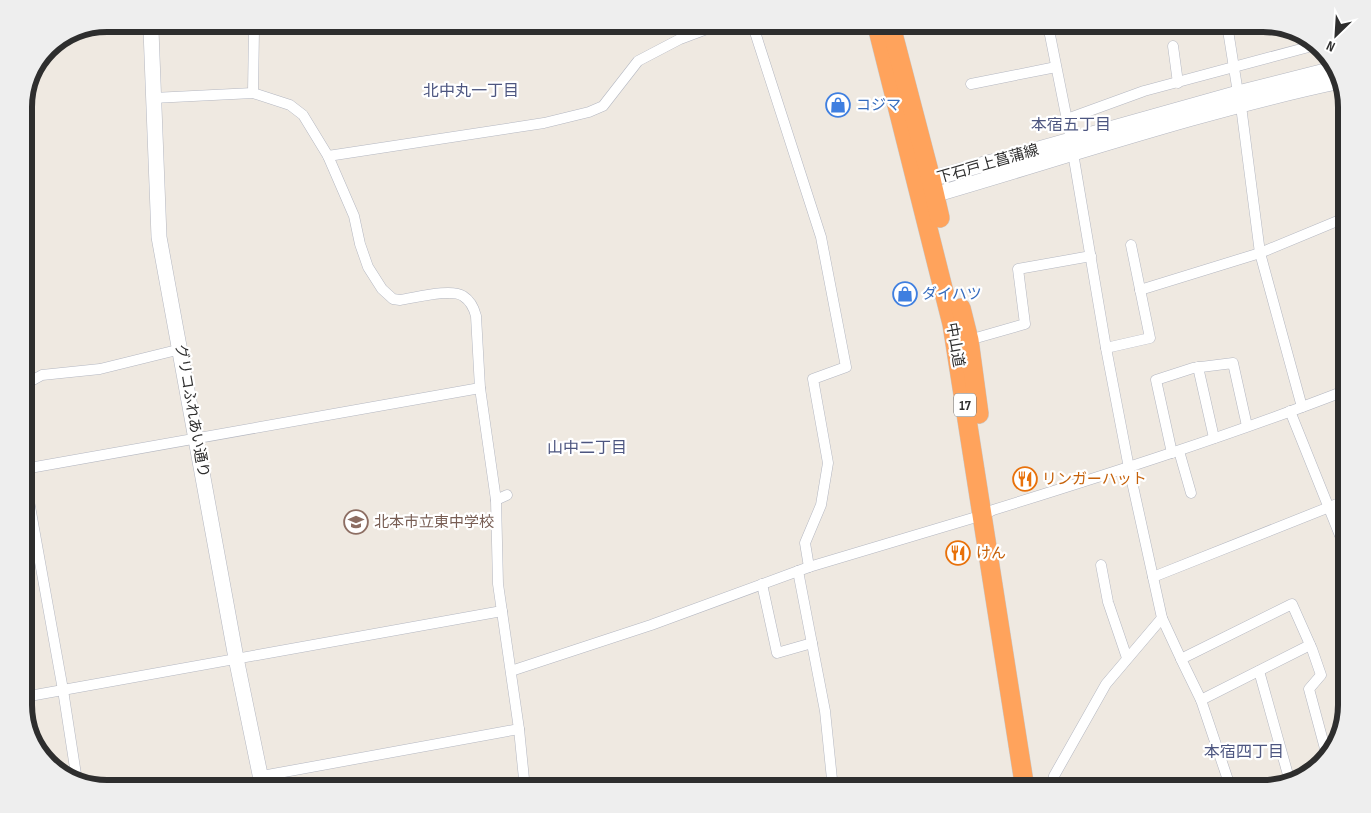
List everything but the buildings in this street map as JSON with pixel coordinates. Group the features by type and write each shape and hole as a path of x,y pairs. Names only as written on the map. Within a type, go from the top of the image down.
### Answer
{"highway":[{"name":"中山道","path":"879,32 929,189 1034,780"},
{"name":"中山道","path":"891,32 929,189 969,340 988,513 1024,780"}],"street":[{"name":"グリコふれあい通り","path":"151,32 160,238 236,658 261,780"},
{"path":"253,93 254,32"},
{"path":"328,156 553,121 589,112 603,106 638,61 680,39 699,32"},
{"path":"754,32 821,237 846,367 813,379 828,463 820,505 805,544 809,567"},
{"path":"1049,32 1072,147 1106,348 1129,468 1162,618 1201,700 1228,780"},
{"path":"1228,32 1260,253 1302,407"},
{"path":"1173,46 1178,83"},
{"path":"1066,119 1144,92 1308,47"},
{"path":"971,84 1056,67"},
{"name":"下石戸上菖蒲線","path":"929,189 1330,72"},
{"path":"153,98 253,93 290,105 303,115 328,156 354,216 360,244 368,267 382,289 393,298 400,300 446,293 462,295 472,305 476,316 480,388 496,500 496,562 524,780"},
{"path":"1140,290 1260,253 1338,221"},
{"path":"1106,348 1150,338 1131,245"},
{"path":"969,340 1025,324 1018,269 1091,256"},
{"path":"33,380 42,376 100,370 180,349"},
{"path":"1191,493 1175,452 1156,380 1198,367 1233,363 1247,426"},
{"path":"1198,367 1214,438"},
{"path":"33,467 480,388"},
{"path":"511,672 651,625 809,567 1129,468 1338,393"},
{"path":"1290,411 1338,532"},
{"path":"496,500 507,495"},
{"path":"1153,577 1338,504"},
{"path":"33,523 76,773"},
{"path":"1101,566 1108,602 1126,658"},
{"path":"798,571 825,711 832,780"},
{"path":"762,584 778,653 812,643"},
{"path":"1181,659 1292,604 1321,675 1309,689 1325,748"},
{"path":"33,695 502,611"},
{"path":"1053,780 1106,684 1126,658 1162,618"},
{"path":"1201,700 1310,645"},
{"path":"1259,671 1288,776"},
{"path":"276,780 519,729"}],"place":[{"name":"コジマ","path":"838,105"},
{"name":"ダイハツ","path":"905,294"},
{"name":"リンガーハット","path":"1025,479"},
{"name":"北本市立東中学校","path":"356,522"},
{"name":"けん","path":"958,553"}],"district":[{"name":"北中丸一丁目","path":"471,91"},
{"name":"本宿五丁目","path":"1071,125"},
{"name":"山中二丁目","path":"587,448"},
{"name":"本宿四丁目","path":"1244,752"}]}
